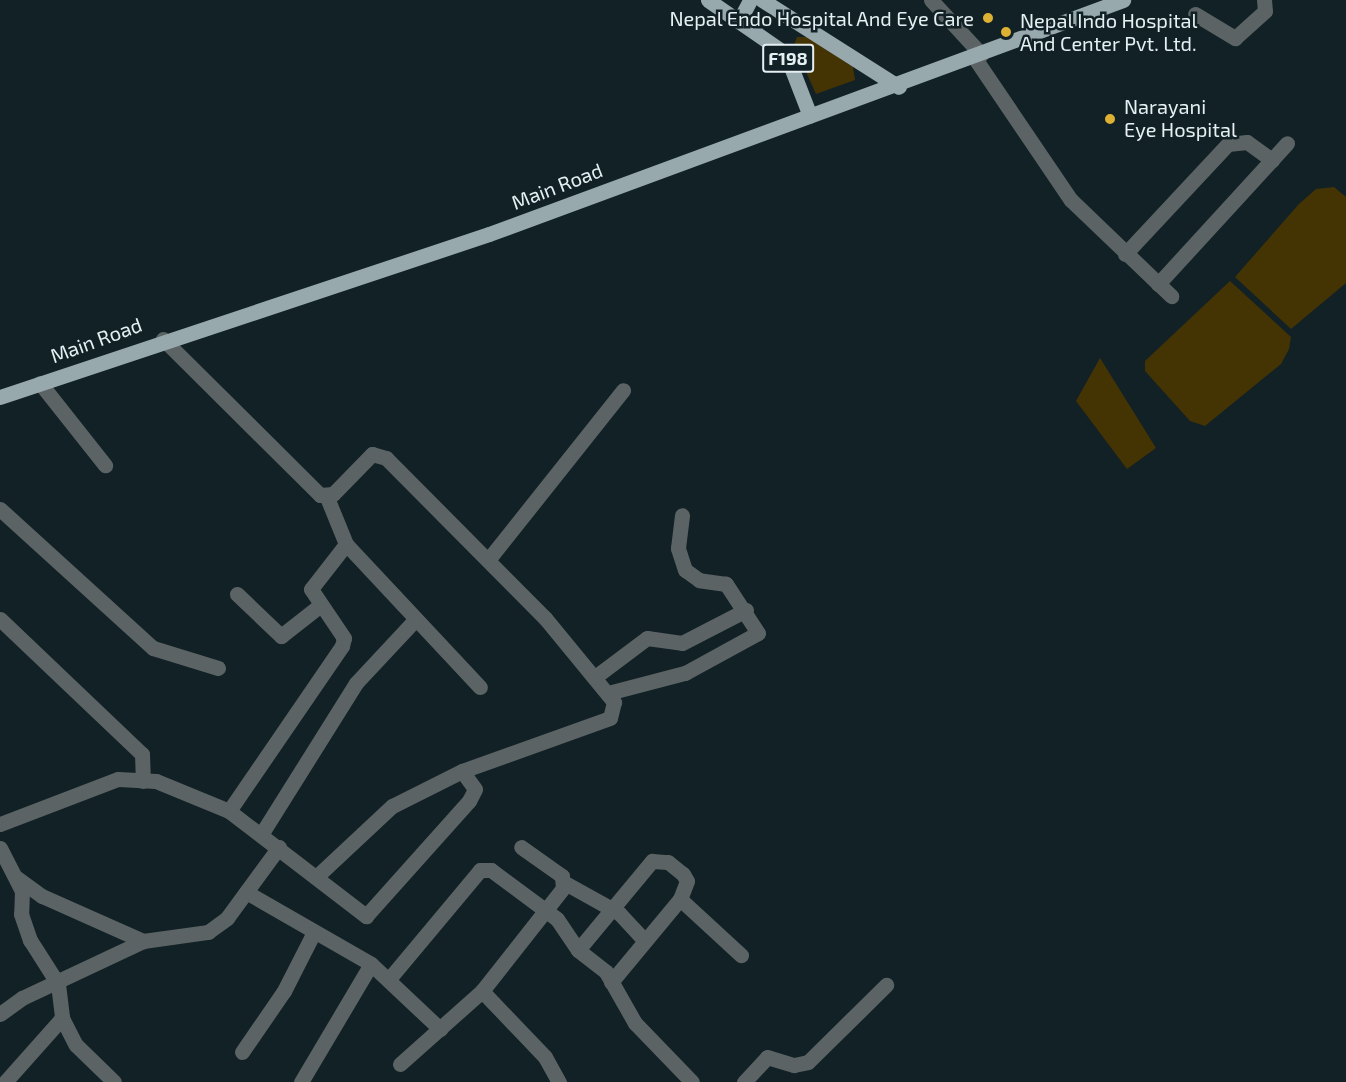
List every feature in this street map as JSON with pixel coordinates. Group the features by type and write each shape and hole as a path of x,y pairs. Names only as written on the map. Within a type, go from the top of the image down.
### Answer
{"main road":[{"name":"F198","path":"708,0 786,54 810,116"},
{"path":"739,21 750,0"},
{"name":"F198","path":"762,0 900,87"},
{"name":"Main Road","path":"0,398 163,339 304,299 810,116 900,87 1123,0"}],"street":[{"path":"931,0 978,55 1071,201 1171,296"},
{"path":"1195,14 1235,38 1265,11 1264,0"},
{"path":"1125,254 1228,144 1248,142 1272,160"},
{"path":"1158,284 1287,143"},
{"path":"163,339 279,459 326,495 346,544 480,687"},
{"path":"40,382 105,465"},
{"path":"488,560 623,390"},
{"path":"316,877 392,806 462,771 610,718 616,711 608,693 595,677 488,560 386,458 372,454 326,495"},
{"path":"0,509 153,648 218,668"},
{"path":"608,693 685,673 747,643 758,633 746,610 726,584 699,580 685,570 678,548 682,515"},
{"path":"229,811 342,646 344,638 318,607 311,589 346,544"},
{"path":"237,594 281,636 318,607"},
{"path":"595,677 647,638 682,643 746,610"},
{"path":"0,619 142,754 143,781"},
{"path":"262,832 356,683 415,620"},
{"path":"0,824 118,779 143,781 197,795 229,811 262,832 360,915 368,915 469,801 475,789 462,771"},
{"path":"0,1014 22,998 58,984 143,941 208,932 246,892 279,847"},
{"path":"521,847 565,883 612,908 645,940"},
{"path":"0,848 16,877 23,925 58,984 62,1018 76,1045 114,1082"},
{"path":"578,950 644,868 660,859 687,881 680,899 611,982"},
{"path":"389,979 480,870 502,877 556,919 578,950 598,963 635,1023 692,1082"},
{"path":"16,877 42,896 143,941"},
{"path":"400,1064 482,991 546,913 565,883"},
{"path":"246,892 370,964 389,979 440,1029"},
{"path":"680,899 741,955"},
{"path":"242,1052 284,991 314,932"},
{"path":"302,1082 370,964"},
{"path":"744,1082 767,1057 794,1065 808,1062 886,985"},
{"path":"482,991 545,1057 559,1082"},
{"path":"5,1082 62,1018"}],"shaded area":[{"path":"797,37 807,37 853,67 855,80 816,94 794,45"},
{"path":"1334,187 1346,197 1346,283 1291,329 1235,277 1299,204 1316,189"},
{"path":"1230,281 1291,337 1289,349 1281,364 1205,426 1190,421 1145,371 1145,361"},
{"path":"1100,358 1156,448 1127,469 1076,401"}],"place":[{"name":"Nepal Endo Hospital And Eye Care","path":"988,18"},
{"name":"Nepal Indo Hospital And Center Pvt. Ltd.","path":"1006,32"},
{"name":"Narayani Eye Hospital","path":"1110,119"}]}
